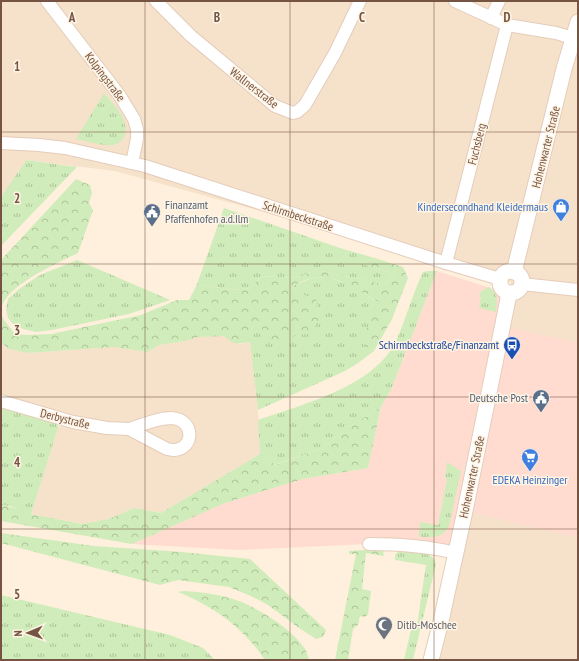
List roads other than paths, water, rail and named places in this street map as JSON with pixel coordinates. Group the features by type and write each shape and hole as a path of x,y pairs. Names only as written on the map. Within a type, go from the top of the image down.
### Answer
{"street":[{"name":"Kolpingstraße","path":"47,1 112,86 134,119 137,129 137,139 132,163"},
{"name":"Wallnerstraße","path":"156,1 191,36 275,106 293,113 300,110 309,99 336,54 360,1"},
{"path":"455,1 507,25 556,33 574,42"},
{"path":"491,18 499,1"},
{"name":"Hohenwarter Straße","path":"518,278 578,22"},
{"name":"Fuchsberg","path":"446,263 507,25"},
{"name":"Schirmbeckstraße","path":"1,143 65,148 132,163 500,279"},
{"path":"518,278 518,291 509,294 504,292 499,283 500,279 506,272 518,278 578,290"},
{"name":"Hohenwarter Straße","path":"431,660 469,496 509,294"},
{"name":"Derbystraße","path":"1,401 72,422 106,428 130,429"},
{"path":"369,544 420,546 456,553"}],"place":[{"name":"Kindersecondhand Kleidermaus","path":"561,222"},
{"name":"Finanzamt Pfaffenhofen a.d.Ilm","path":"152,227"},
{"name":"Schirmbeckstraße/Finanzamt","path":"512,360"},
{"name":"Deutsche Post","path":"541,413"},
{"name":"EDEKA Heinzinger","path":"530,472"},
{"name":"Ditib-Moschee","path":"384,640"}]}
